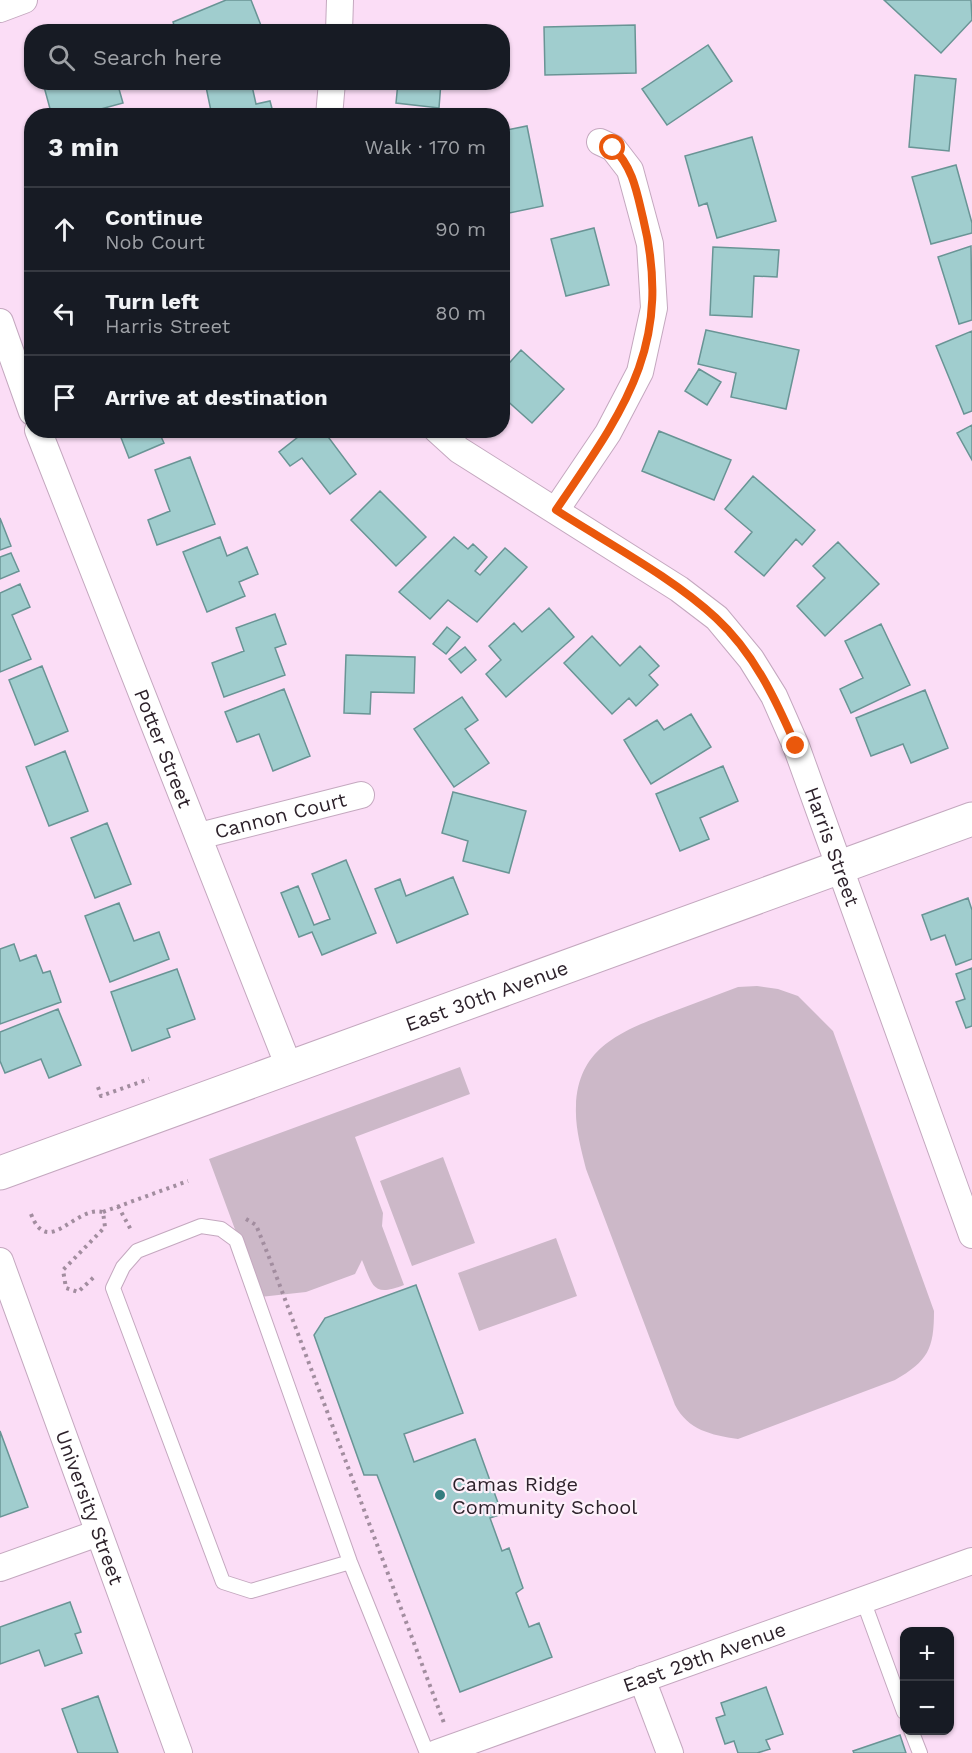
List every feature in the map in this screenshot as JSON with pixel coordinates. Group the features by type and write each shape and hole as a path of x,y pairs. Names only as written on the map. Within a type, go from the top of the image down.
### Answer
{"main road":[{"name":"East 30th Avenue","path":"0,1173 972,819"}],"street":[{"path":"0,9 24,0"},
{"path":"339,24 340,0"},
{"path":"329,108 332,90"},
{"path":"556,510 608,433 640,372 654,308 650,244 630,170 613,148 600,142"},
{"path":"0,322 24,390"},
{"name":"Potter Street","path":"41,438 200,836 289,1067"},
{"name":"Harris Street","path":"446,438 459,450 679,590 717,618 751,659 774,696 796,746 972,1235"},
{"name":"Cannon Court","path":"200,836 361,795"},
{"name":"University Street","path":"0,1261 179,1753"},
{"path":"0,1568 98,1533"},
{"name":"East 29th Avenue","path":"437,1753 972,1561"},
{"path":"642,1679 670,1753"}],"lane":[{"path":"350,1562 251,1591 224,1582 113,1288 123,1267 137,1251 201,1226 221,1229 236,1240 350,1562 427,1753"},
{"path":"863,1600 900,1701"},
{"path":"913,1735 920,1753"}],"path":[{"path":"98,1087 101,1096 150,1079"},
{"path":"31,1214 36,1228 44,1232 64,1229 78,1217 94,1210 103,1212 188,1180"},
{"path":"96,1275 78,1292 66,1288 63,1270 105,1227 103,1212"}],"shaded area":[{"path":"757,986 778,989 798,996 833,1031 934,1311 934,1324 927,1353 915,1367 895,1380 738,1439 701,1430 687,1420 675,1405 586,1169 577,1130 576,1106 579,1086 585,1069 594,1055 619,1035 738,987"},
{"path":"460,1067 470,1094 355,1137 383,1213 382,1226 404,1285 386,1290 376,1287 362,1260 355,1274 306,1292 260,1297 209,1159"},
{"path":"443,1157 475,1243 412,1266 380,1181"},
{"path":"556,1238 577,1296 479,1331 458,1273"}],"building":[{"path":"226,0 251,0 260,24 174,24 173,22"},
{"path":"884,0 971,0 972,20 941,53"},
{"path":"635,25 636,73 545,75 544,27"},
{"path":"708,45 732,81 667,125 642,89"},
{"path":"915,75 956,79 949,151 909,147"},
{"path":"45,90 119,90 123,103 105,108 50,108"},
{"path":"207,90 253,90 256,104 270,101 272,108 210,108"},
{"path":"397,90 440,90 439,108 396,103"},
{"path":"527,126 543,206 510,213 510,129"},
{"path":"752,137 776,221 717,238 707,203 699,206 685,156"},
{"path":"956,165 972,223 972,233 931,244 912,177"},
{"path":"594,228 609,285 566,296 551,239"},
{"path":"971,246 972,320 959,324 938,257"},
{"path":"713,247 779,250 777,277 754,276 752,317 710,315"},
{"path":"706,330 799,350 786,409 731,397 736,373 698,364"},
{"path":"972,331 972,411 964,414 936,346"},
{"path":"521,350 564,389 532,423 510,403 510,362"},
{"path":"699,369 721,382 707,405 685,391"},
{"path":"972,425 972,460 957,433"},
{"path":"659,431 731,460 714,500 642,471"},
{"path":"121,438 162,438 164,443 129,458"},
{"path":"297,438 329,438 356,474 330,494 302,458 290,466 279,452"},
{"path":"190,457 215,524 157,545 148,520 170,511 155,470"},
{"path":"753,476 815,530 802,545 796,539 764,576 735,552 752,532 725,509"},
{"path":"380,491 426,537 396,566 351,520"},
{"path":"0,518 11,546 0,550"},
{"path":"220,537 227,556 247,547 258,574 239,582 245,596 207,612 183,552"},
{"path":"454,537 468,549 473,544 487,557 475,571 480,575 505,548 527,567 477,622 448,600 430,619 399,592"},
{"path":"838,542 879,584 825,636 797,606 825,578 813,566"},
{"path":"11,553 19,571 0,579 0,557"},
{"path":"20,584 30,607 12,615 31,659 0,672 0,593"},
{"path":"549,608 574,637 506,697 486,674 501,660 489,646 514,623 522,632"},
{"path":"275,614 286,644 275,648 285,675 224,697 212,663 244,651 236,628"},
{"path":"881,624 910,685 851,713 840,689 863,678 845,641"},
{"path":"447,627 460,637 446,654 433,644"},
{"path":"592,636 620,666 640,646 659,666 649,675 658,685 636,706 629,698 612,714 564,663"},
{"path":"465,647 476,660 461,673 449,659"},
{"path":"346,655 415,657 414,693 371,692 370,714 344,713"},
{"path":"42,666 68,731 35,745 9,680"},
{"path":"284,689 310,756 273,771 259,734 237,742 225,712"},
{"path":"925,690 948,748 911,763 903,744 871,756 856,718"},
{"path":"462,697 478,720 465,729 489,763 454,787 414,729"},
{"path":"691,714 711,747 651,784 624,740 657,720 664,730"},
{"path":"65,751 88,811 49,826 26,767"},
{"path":"723,766 738,801 700,818 709,839 680,851 656,794"},
{"path":"453,792 526,811 509,873 463,861 468,841 442,833"},
{"path":"107,823 131,884 95,898 71,838"},
{"path":"346,860 376,933 322,955 312,932 299,937 281,893 298,886 314,925 330,919 312,874"},
{"path":"453,877 468,914 397,943 375,889 400,879 406,896"},
{"path":"968,898 972,910 972,959 956,965 945,935 931,940 922,915"},
{"path":"119,903 134,941 159,932 169,959 110,982 85,916"},
{"path":"14,944 20,961 36,955 43,973 50,971 61,1002 0,1024 0,949"},
{"path":"972,968 972,1026 966,1028 956,1002 965,999 956,974"},
{"path":"177,969 195,1019 167,1029 170,1037 132,1051 111,992"},
{"path":"58,1009 81,1065 49,1078 41,1059 5,1073 0,1061 0,1032"},
{"name":"Camas Ridge Community School","path":"416,1285 463,1413 404,1434 414,1462 475,1439 502,1514 490,1518 502,1551 509,1548 523,1588 516,1593 529,1627 539,1623 552,1657 460,1692 377,1475 364,1475 314,1335 325,1318"},
{"path":"0,1431 28,1507 0,1517"},
{"path":"70,1602 81,1632 75,1634 82,1653 45,1666 39,1650 0,1664 0,1627"},
{"path":"766,1687 783,1734 766,1740 770,1749 757,1753 738,1753 734,1741 725,1744 716,1718 725,1715 721,1703"},
{"path":"98,1696 118,1753 78,1753 62,1709"},
{"path":"900,1735 906,1753 854,1753 853,1751"}],"place":[{"name":"Camas Ridge Community School","path":"440,1495"}],"route":[{"path":"613,148 630,170 638,196 650,244 654,308 640,372 608,433 556,510 679,590 717,618 751,659 774,696 796,746"}]}
